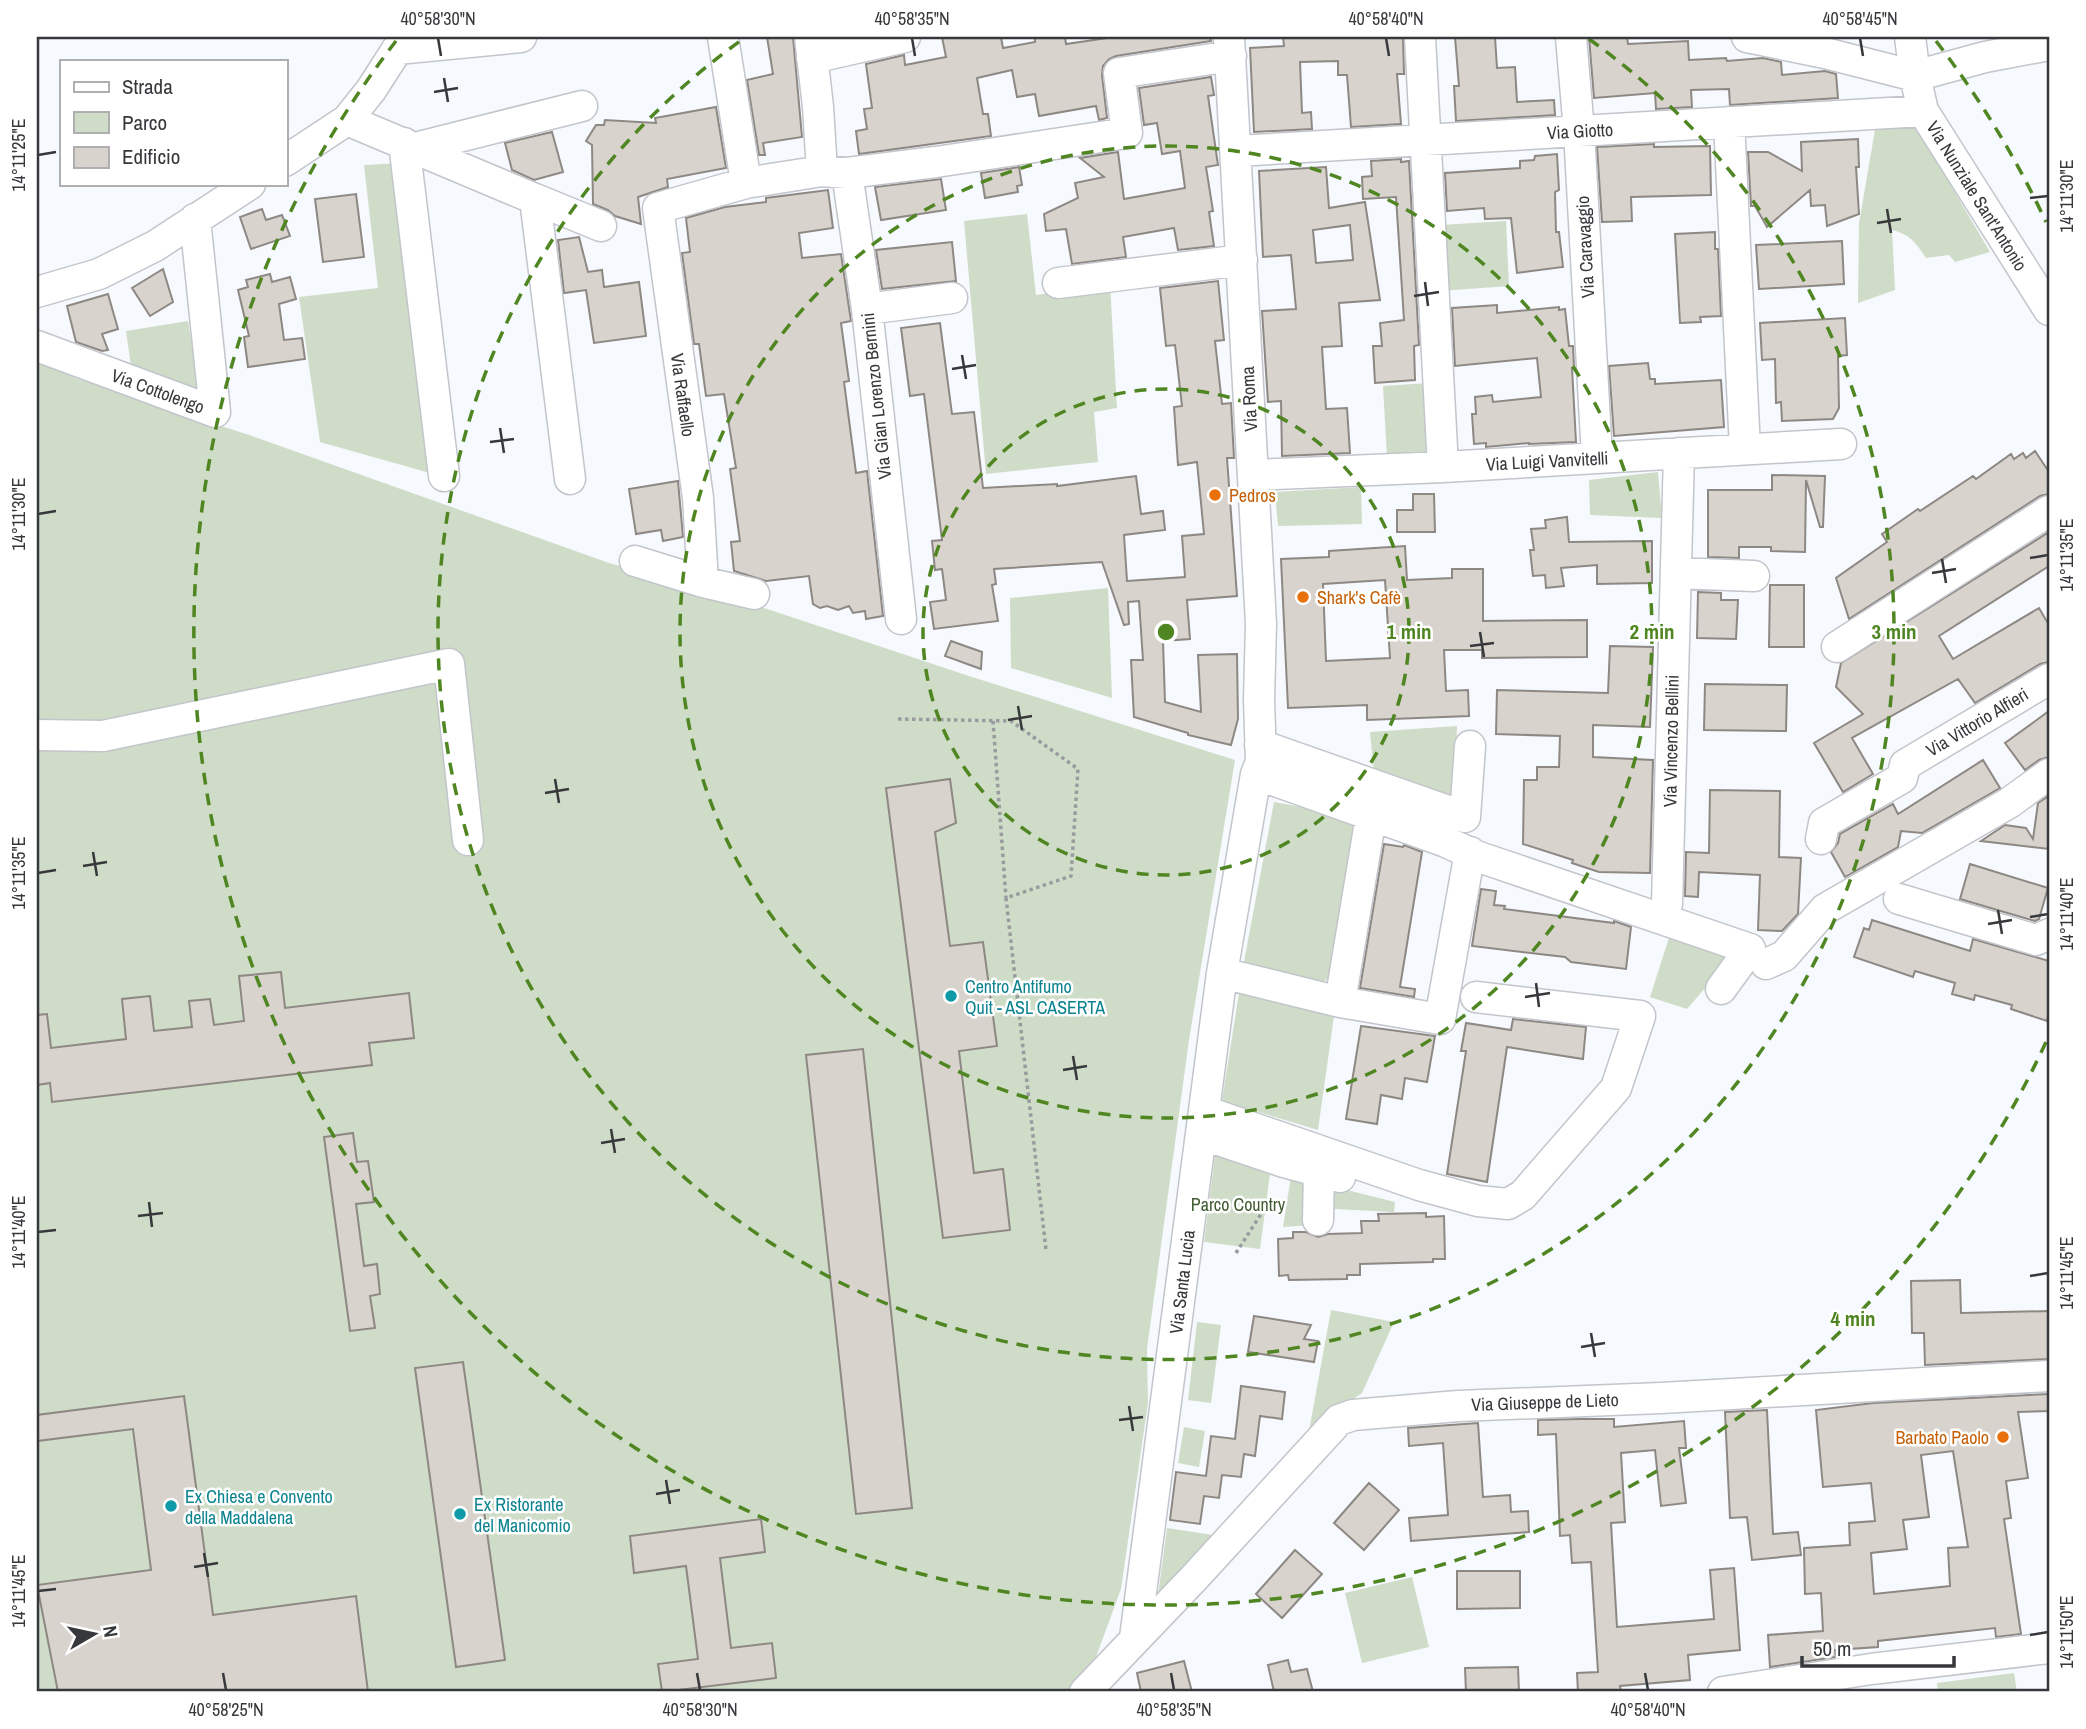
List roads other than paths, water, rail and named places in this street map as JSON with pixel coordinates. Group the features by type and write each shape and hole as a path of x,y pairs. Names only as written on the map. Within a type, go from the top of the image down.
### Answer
{"street":[{"path":"287,160 347,120 371,90 401,43 521,37"},
{"path":"723,37 746,183 936,162 1127,133 1119,73 1230,46"},
{"path":"811,47 905,37"},
{"path":"1420,37 1443,467"},
{"name":"Via Caravaggio","path":"1571,37 1579,131 1597,458"},
{"path":"1747,37 1915,76 1985,57 2049,45"},
{"name":"Via Nunziale Sant'Antonio","path":"1910,37 1923,111 2049,310"},
{"name":"Via Roma","path":"1230,46 1261,624 1259,761"},
{"name":"Via Gian Lorenzo Bernini","path":"811,47 818,107 867,309 901,619"},
{"path":"410,145 582,106"},
{"name":"Via Giotto","path":"1236,151 1923,111"},
{"path":"347,120 601,226"},
{"path":"1729,122 1745,449"},
{"path":"410,145 444,476"},
{"name":"Via Raffaello","path":"704,582 698,498 658,208 746,183"},
{"path":"37,292 99,274 155,246 247,186"},
{"path":"535,199 570,479"},
{"name":"Via Cottolengo","path":"37,346 215,412 195,219"},
{"path":"1058,283 1242,260"},
{"path":"867,309 952,299"},
{"name":"Via Luigi Vanvitelli","path":"1253,475 1443,467 1840,443"},
{"name":"Via Vincenzo Bellini","path":"1667,904 1679,453"},
{"path":"1837,647 2049,511"},
{"path":"635,561 754,594"},
{"path":"1675,573 1754,576"},
{"path":"37,734 103,736 449,664 468,840"},
{"name":"Via Vittorio Alfieri","path":"1821,839 1824,823 1902,778 1905,765 2049,679"},
{"path":"1259,761 1465,817 1469,746"},
{"path":"1259,761 1371,816 1446,842 1479,858 1750,949 1721,989"},
{"name":"Via Santa Lucia","path":"1135,1638 1207,1124 1222,973 1259,761"},
{"path":"1766,964 1784,957 1825,909 2009,803 2049,774"},
{"path":"1340,1002 1371,816"},
{"path":"1222,973 1340,1002 1440,1019 1470,852"},
{"path":"1899,899 2036,940 2049,934"},
{"path":"1207,1124 1478,1201 1508,1204 1523,1195 1616,1088 1640,1016 1476,997"},
{"path":"1207,1124 1319,1171 1392,1192"},
{"path":"1318,1220 1319,1171"},
{"name":"Via Giuseppe de Lieto","path":"1085,1692 1339,1420 1353,1415 1458,1406 1661,1398 2049,1376"},
{"path":"1723,1692 1808,1686 1871,1668 2049,1648"}],"place":[{"name":"Pedros","path":"1215,495"},
{"name":"Shark's Cafè","path":"1303,597"},
{"name":"Centro Antifumo Quit - ASL CASERTA","path":"951,996"},
{"name":"Barbato Paolo","path":"2003,1437"},
{"name":"Ex Chiesa e Convento della Maddalena","path":"171,1506"},
{"name":"Ex Ristorante del Manicomio","path":"460,1514"}],"park label":[{"name":"Parco Country","path":"1238,1204"}]}
